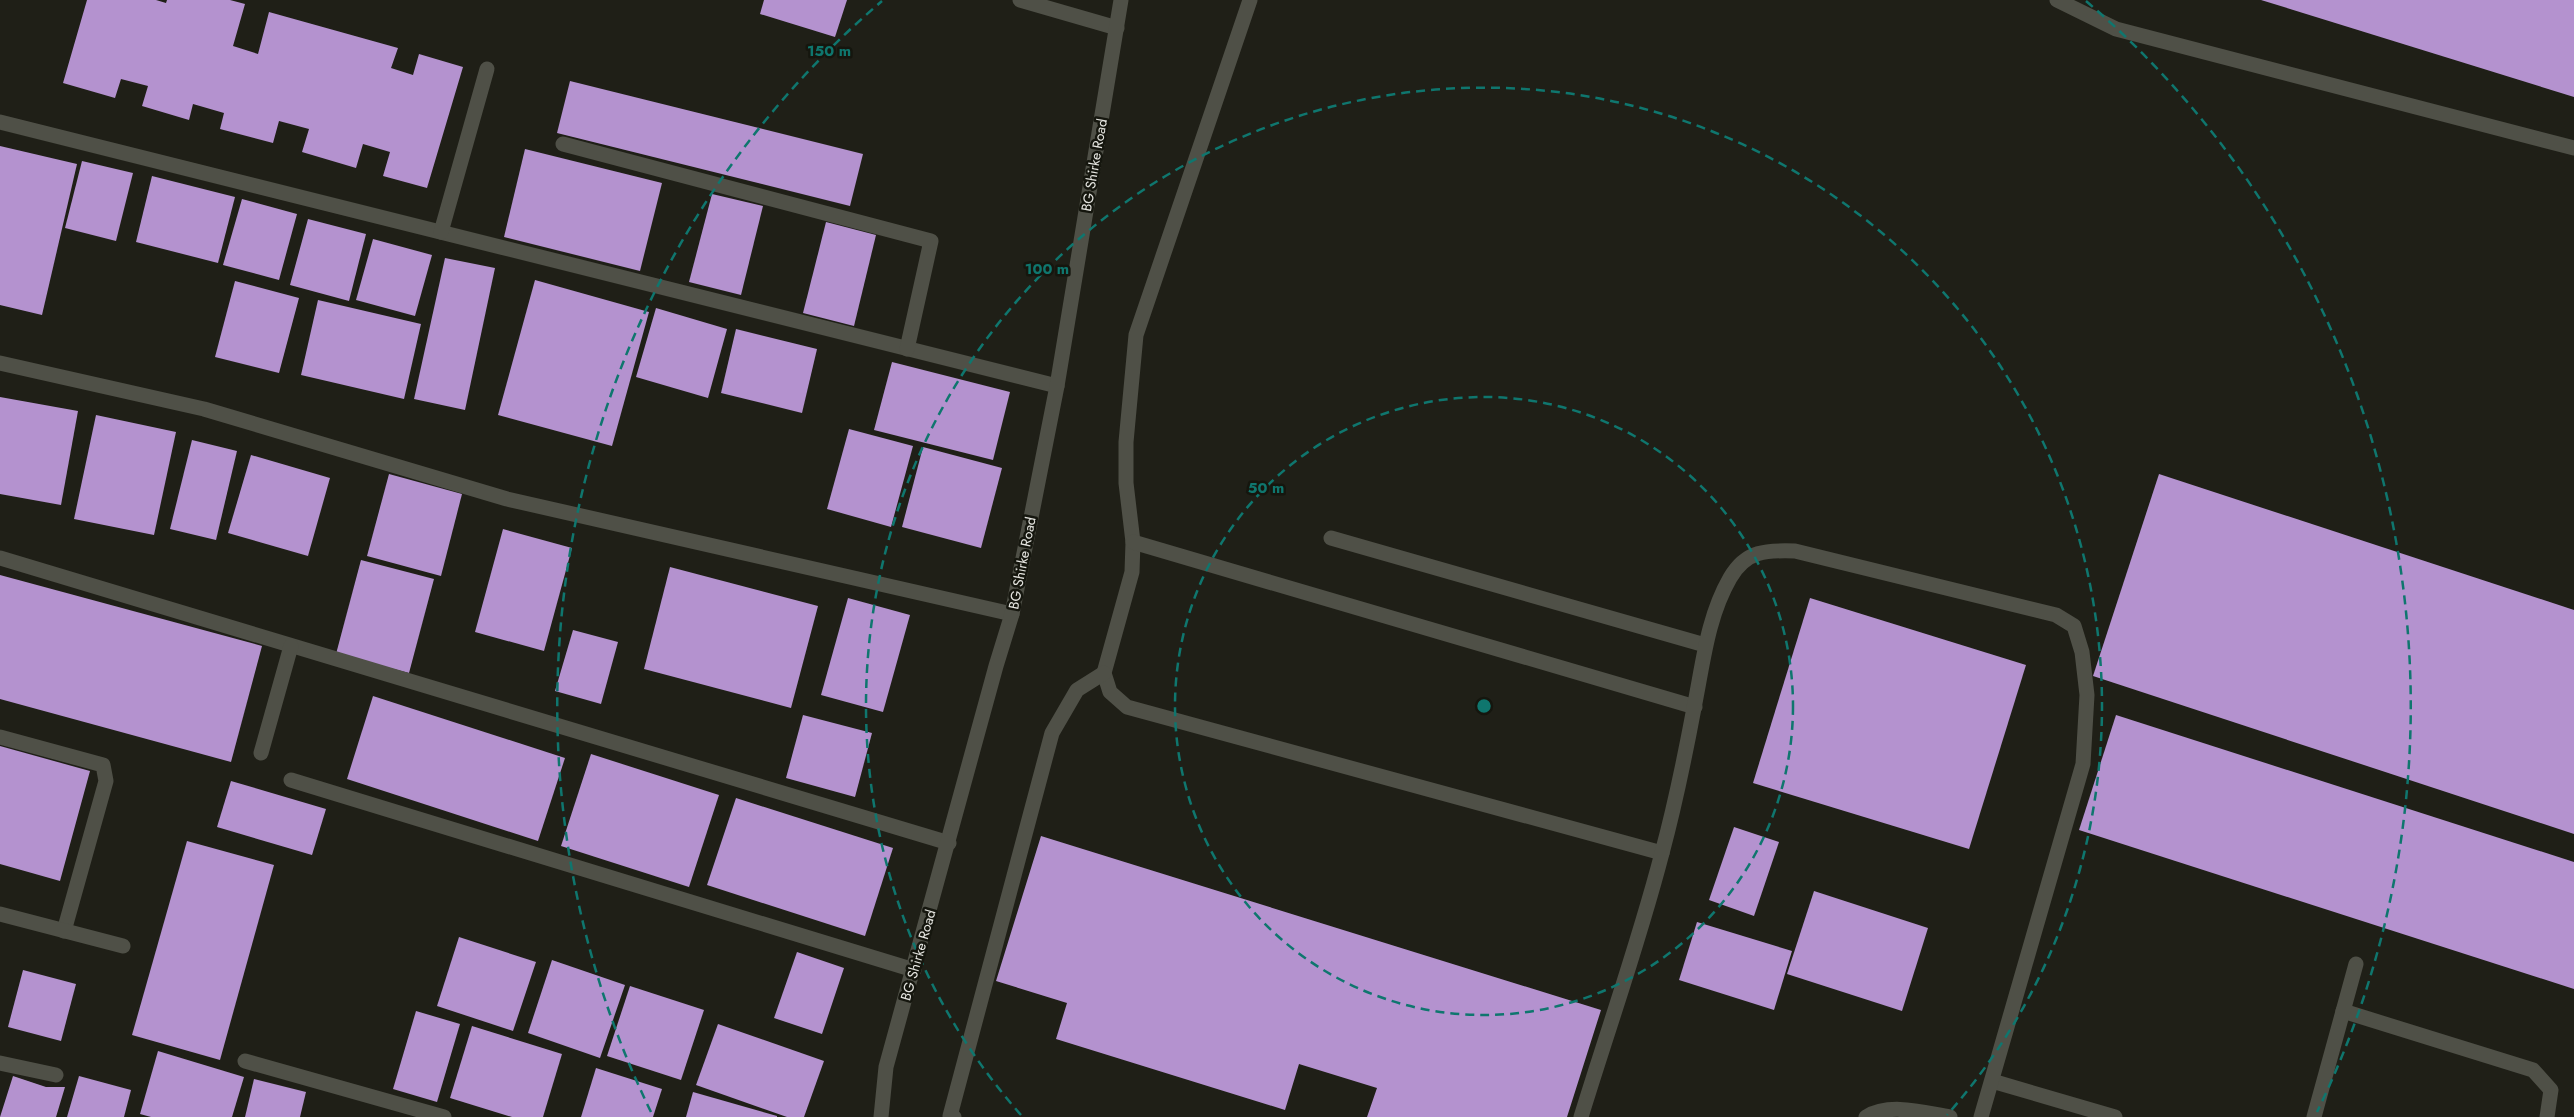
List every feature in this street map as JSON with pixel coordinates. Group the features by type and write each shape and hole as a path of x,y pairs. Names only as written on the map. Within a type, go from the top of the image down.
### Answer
{"street":[{"path":"1020,0 1117,28"},
{"name":"BG Shirke Road","path":"882,1117 886,1067 1012,614 1057,386 1121,0"},
{"path":"1250,0 1136,335 1126,442 1126,483 1133,542 1132,572 1104,673 1110,692 1127,707 1662,853"},
{"path":"2057,0 2116,28 2574,148"},
{"path":"441,232 487,69"},
{"path":"0,122 1057,386"},
{"path":"563,144 931,240 907,349"},
{"path":"0,363 204,409 507,499 1012,614"},
{"path":"1331,538 1705,645"},
{"path":"1133,542 1695,707"},
{"path":"1581,1117 1662,853 1695,707 1705,645 1712,618 1730,576 1746,559 1766,550 1795,551 2056,616 2074,626 2082,652 2087,695 2083,764 1981,1117"},
{"path":"0,558 949,843"},
{"path":"260,753 291,646"},
{"path":"954,1117 950,1116 1052,733 1077,690 1104,673"},
{"path":"0,737 103,765 106,781 64,931"},
{"path":"291,780 914,970"},
{"path":"0,914 122,946"},
{"path":"2314,1117 2356,964"},
{"path":"2343,1010 2533,1070 2551,1090 2547,1117"},
{"path":"245,1061 444,1117"},
{"path":"0,1063 56,1075"},
{"path":"1992,1081 2115,1117"},
{"path":"1866,1117 1871,1114 1902,1109 1950,1117"}],"building":[{"path":"87,0 156,0 166,3 167,0 230,0 245,4 233,46 258,54 269,12 398,48 391,68 413,75 419,54 463,67 427,188 383,176 390,152 363,144 356,168 302,152 309,129 279,121 273,143 220,129 224,113 193,104 189,120 142,106 148,86 121,79 115,98 63,83"},
{"path":"764,0 847,0 835,37 760,14"},
{"path":"2261,0 2574,0 2574,97"},
{"path":"570,81 863,154 850,206 557,133"},
{"path":"0,146 77,164 42,315 0,305"},
{"path":"525,149 662,183 640,271 504,237"},
{"path":"82,161 133,173 116,241 65,228"},
{"path":"152,176 235,197 218,263 136,242"},
{"path":"712,194 763,206 741,295 689,282"},
{"path":"242,199 297,214 279,280 223,265"},
{"path":"308,219 366,234 349,301 290,285"},
{"path":"826,222 876,235 854,326 803,313"},
{"path":"373,239 432,255 415,316 356,300"},
{"path":"445,258 495,268 465,410 414,399"},
{"path":"535,280 649,312 612,446 498,415"},
{"path":"235,281 299,298 279,373 215,357"},
{"path":"318,300 421,324 404,399 301,375"},
{"path":"656,308 727,329 708,398 636,377"},
{"path":"736,329 817,349 802,413 721,393"},
{"path":"892,362 1010,392 993,460 874,430"},
{"path":"0,397 78,411 61,505 0,494"},
{"path":"96,415 176,432 154,535 74,519"},
{"path":"849,429 913,446 891,527 827,509"},
{"path":"192,440 237,451 216,540 170,529"},
{"path":"923,447 1002,468 981,548 902,527"},
{"path":"251,455 330,478 308,556 228,533"},
{"path":"389,474 462,494 441,576 367,556"},
{"path":"2159,474 2574,610 2574,834 2093,676"},
{"path":"503,529 572,548 544,651 475,632"},
{"path":"361,560 434,579 409,673 336,654"},
{"path":"670,567 818,606 791,708 644,669"},
{"path":"0,575 262,646 231,762 0,699"},
{"path":"848,598 910,615 883,712 821,695"},
{"path":"1810,598 2026,665 1969,849 1753,783"},
{"path":"573,630 618,642 601,704 555,691"},
{"path":"373,696 565,758 538,841 347,779"},
{"path":"803,715 872,733 855,797 786,778"},
{"path":"2116,715 2574,862 2574,989 2079,830"},
{"path":"0,746 90,771 60,881 0,864"},
{"path":"591,754 719,795 689,887 561,846"},
{"path":"231,781 326,809 312,855 217,827"},
{"path":"736,798 893,848 865,936 707,885"},
{"path":"1734,827 1779,842 1754,916 1709,900"},
{"path":"1041,836 1601,1010 1567,1117 1367,1117 1377,1088 1299,1064 1285,1110 1056,1039 1067,1003 996,981"},
{"path":"187,841 274,865 220,1060 132,1035"},
{"path":"1814,891 1928,928 1902,1011 1787,974"},
{"path":"1697,922 1792,951 1774,1010 1679,980"},
{"path":"459,937 536,962 513,1031 437,1006"},
{"path":"797,952 844,968 822,1034 774,1018"},
{"path":"552,960 625,985 600,1058 528,1033"},
{"path":"23,970 76,984 61,1041 8,1027"},
{"path":"630,986 704,1010 681,1080 607,1056"},
{"path":"416,1011 460,1024 437,1102 393,1089"},
{"path":"718,1024 824,1061 804,1117 787,1117 696,1085"},
{"path":"472,1026 562,1054 543,1117 512,1117 450,1098"},
{"path":"158,1051 244,1077 232,1117 151,1117 140,1114"},
{"path":"596,1068 662,1089 653,1117 581,1117"},
{"path":"13,1076 46,1087 65,1087 56,1117 0,1117"},
{"path":"79,1076 131,1090 124,1117 67,1117"},
{"path":"254,1079 306,1092 300,1117 245,1117"},
{"path":"693,1092 777,1116 777,1117 686,1117"}]}
